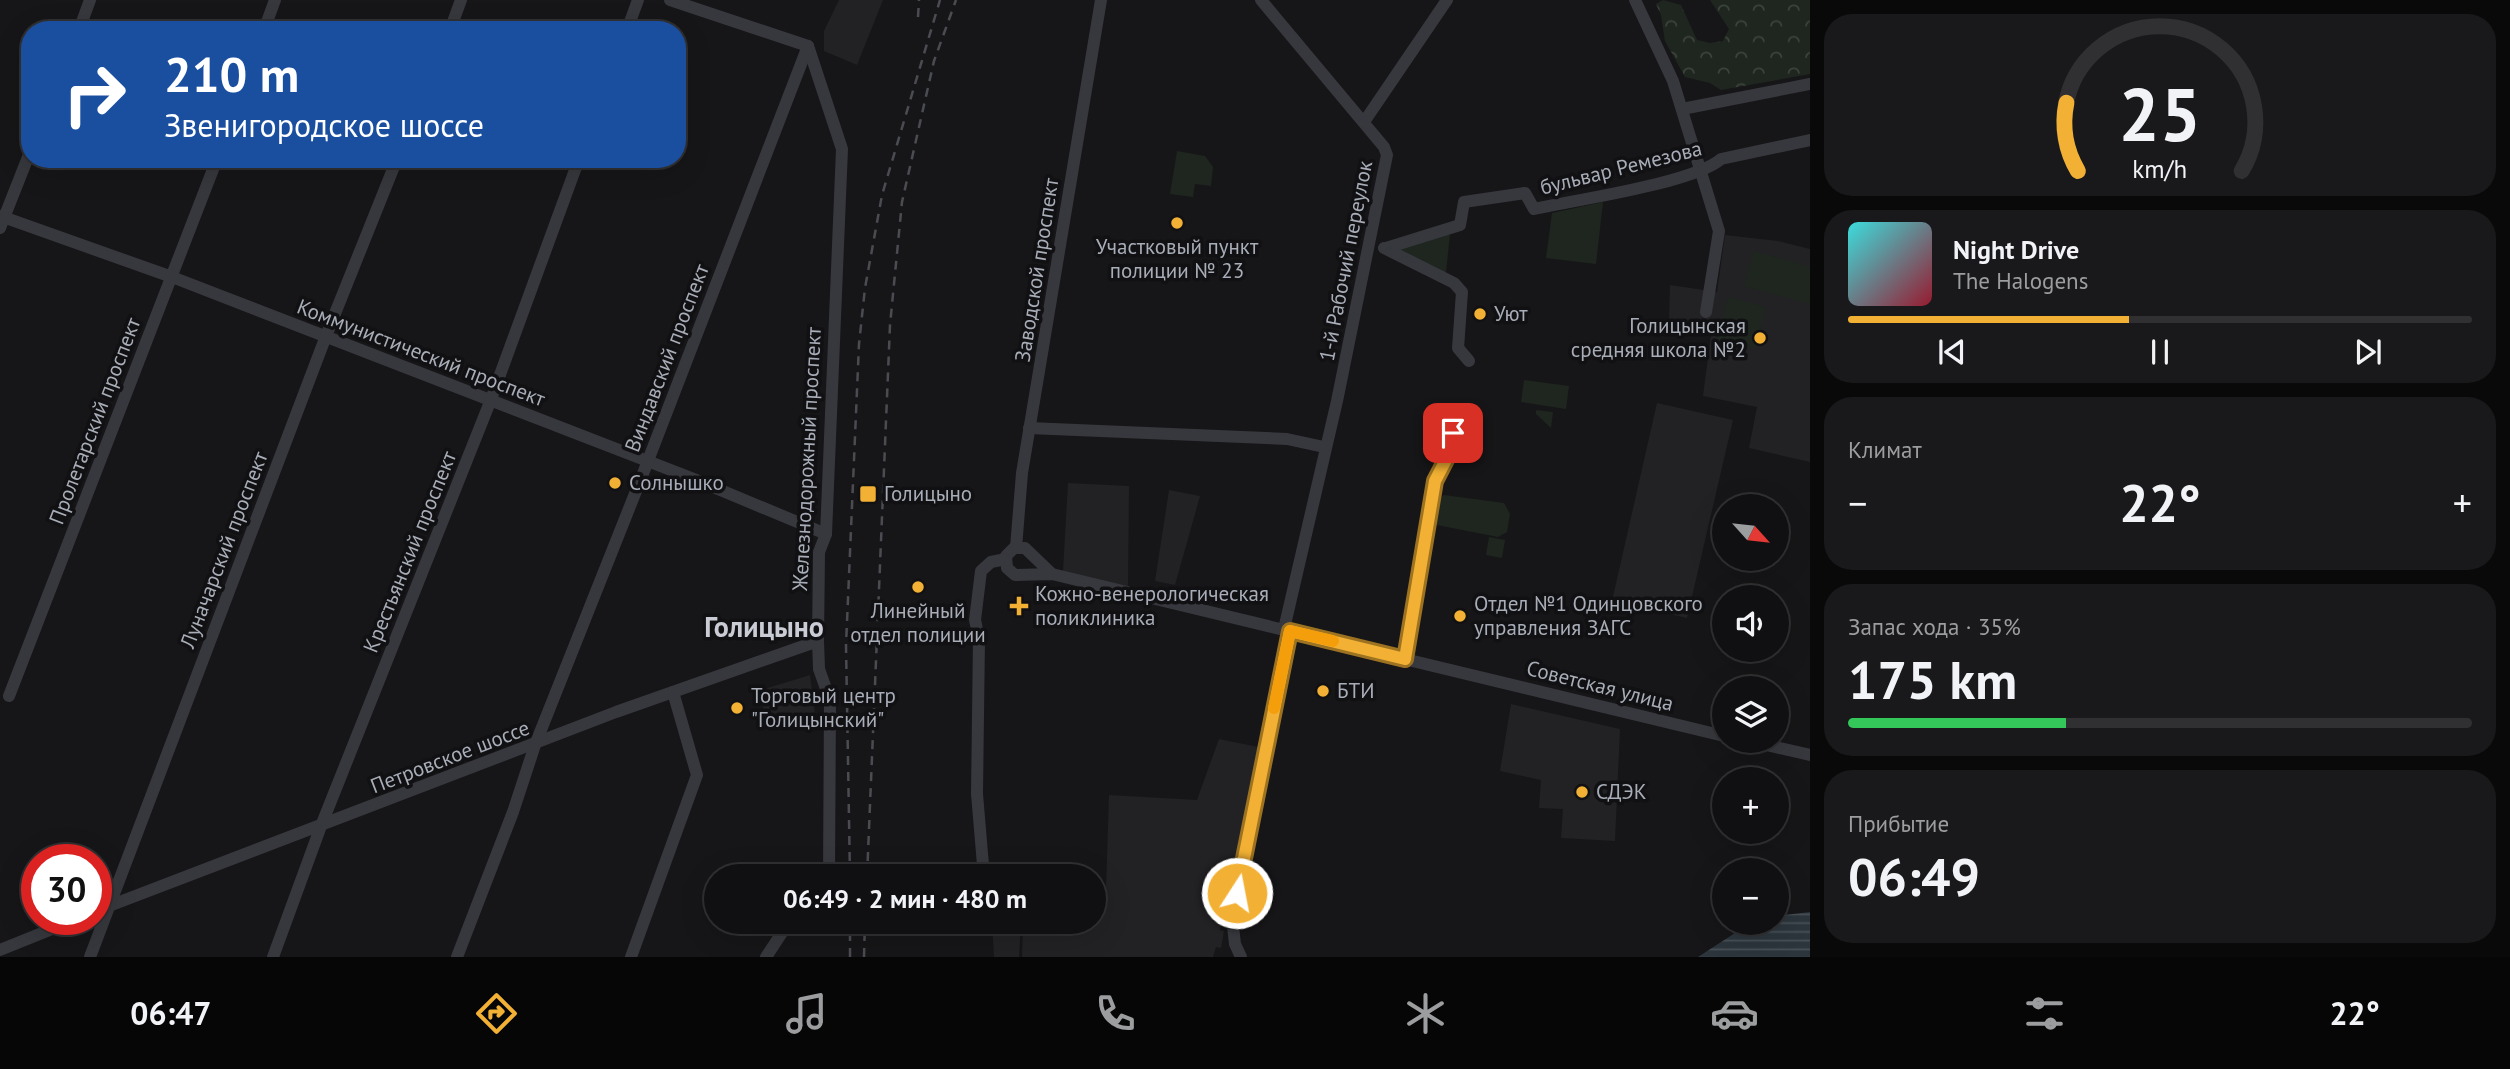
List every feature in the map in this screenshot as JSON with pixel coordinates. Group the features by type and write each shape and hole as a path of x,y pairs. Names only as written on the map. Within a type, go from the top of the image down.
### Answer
{"street":[{"path":"82,21 90,0"},
{"path":"267,21 275,0"},
{"path":"453,21 461,0"},
{"path":"630,21 638,0"},
{"path":"670,0 808,46"},
{"name":"Заводской проспект","path":"1016,548 1019,492 1101,0"},
{"name":"1-й Рабочий переулок","path":"1241,957 1235,944 1232,917 1324,447 1369,250 1387,155 1384,147 1364,122 1261,0"},
{"path":"1364,122 1447,0"},
{"path":"1635,0 1672,81 1719,231 1706,312"},
{"name":"Виндавский проспект","path":"457,957 513,812 534,745 648,461 808,46"},
{"name":"Железнодорожный проспект","path":"808,46 842,149 826,534 819,552 820,669 830,700 829,864"},
{"path":"1682,109 1810,83"},
{"name":"бульвар Ремезова","path":"1369,250 1386,248 1461,225 1464,202 1525,193 1534,209 1702,171 1721,159 1810,140"},
{"path":"1,220 23,168"},
{"name":"Пролетарский проспект","path":"9,696 213,168"},
{"name":"Луначарский проспект","path":"112,883 393,168"},
{"name":"Крестьянский проспект","path":"273,957 321,826 490,402 576,168"},
{"name":"Коммунистический проспект","path":"1,220 172,277 648,461 826,534"},
{"path":"1386,248 1454,283 1462,292 1458,348 1469,361"},
{"path":"1405,659 1435,481 1450,452 1456,414"},
{"path":"1029,428 1287,439 1324,447"},
{"path":"983,864 977,794 978,581 986,566 1006,559 1016,548 1027,550 1052,574"},
{"path":"1024,575 1032,567 1032,556"},
{"path":"1006,559 1010,572 1024,575 1052,574"},
{"name":"Советская улица","path":"1052,574 1712,733"},
{"name":"Петровское шоссе","path":"112,905 673,692 818,641"},
{"path":"631,957 697,775 673,692"},
{"path":"1789,750 1810,755"},
{"path":"766,957 781,934"},
{"path":"0,950 37,935"},
{"name":"Луначарский проспект","path":"90,957 96,935"}],"shaded area":[{"path":"839,0 883,0 857,65 824,51 824,31"},
{"name":"Голицынская средняя школа №2","path":"1725,235 1778,241 1810,249 1810,462 1749,448 1757,407 1703,396 1712,327 1669,320 1670,285 1717,292"},
{"path":"1657,403 1733,420 1716,494 1712,494 1712,510 1687,618 1612,601"},
{"path":"1068,483 1129,486 1128,587 1063,571"},
{"path":"1169,490 1200,496 1175,585 1155,581"},
{"path":"810,675 815,714 768,723 758,691"},
{"path":"1511,704 1620,729 1615,841 1561,838 1563,809 1539,808 1541,780 1500,771"},
{"path":"1219,739 1258,747 1227,920 1222,919 1220,930 1224,931 1221,948 1216,947 1213,957 1022,957 1023,934 1106,934 1109,795 1197,800"},
{"path":"1810,912 1810,957 1698,957 1732,935 1789,935 1789,914"},
{"path":"993,934 1020,934 1019,957 994,957"}],"green space":[{"path":"1663,0 1681,5 1697,40 1710,43 1723,41 1729,29 1710,0 1810,0 1810,74 1721,90 1710,83 1685,77 1665,41 1661,15 1656,4"},
{"path":"1177,151 1205,156 1213,167 1211,186 1195,184 1193,197 1170,194"},
{"path":"1603,202 1596,264 1546,258 1552,213"},
{"path":"1450,235 1446,272 1440,273 1398,251 1398,248"},
{"path":"1754,251 1810,267 1810,304 1744,286"},
{"path":"1728,297 1766,307 1755,349 1717,340"},
{"path":"1524,380 1569,386 1566,409 1521,402"},
{"path":"1536,410 1553,412 1551,428 1536,414"},
{"path":"1444,495 1504,503 1510,514 1507,532 1498,537 1437,525 1435,519 1438,499"},
{"path":"1489,537 1505,540 1502,558 1486,555"}],"railway":[{"path":"918,17 919,0"},
{"path":"850,864 846,645 859,344 865,288 882,195 940,0"},
{"path":"868,864 890,325 902,202 934,61 956,0"},
{"path":"850,934 850,957"},
{"path":"864,957 865,934"}],"slow traffic":[{"path":"1274,708 1290,631 1333,641"}],"place":[{"name":"Участковый пункт полиции № 23","path":"1177,223"},
{"name":"Уют","path":"1480,314"},
{"name":"Голицынская средняя школа №2","path":"1760,338"},
{"name":"Солнышко","path":"615,483"},
{"name":"Голицыно","path":"868,494"},
{"name":"Линейный отдел полиции","path":"918,587"},
{"name":"Кожно-венерологическая поликлиника","path":"1019,606"},
{"name":"Отдел №1 Одинцовского управления ЗАГС","path":"1460,616"},
{"name":"БТИ","path":"1323,691"},
{"name":"Торговый центр \"Голицынский\"","path":"737,708"},
{"name":"СДЭК","path":"1582,792"}],"district":[{"name":"Голицыно","path":"764,627"}],"route":[{"path":"1237,893 1290,631 1405,659 1435,481 1450,452 1453,433"}]}
